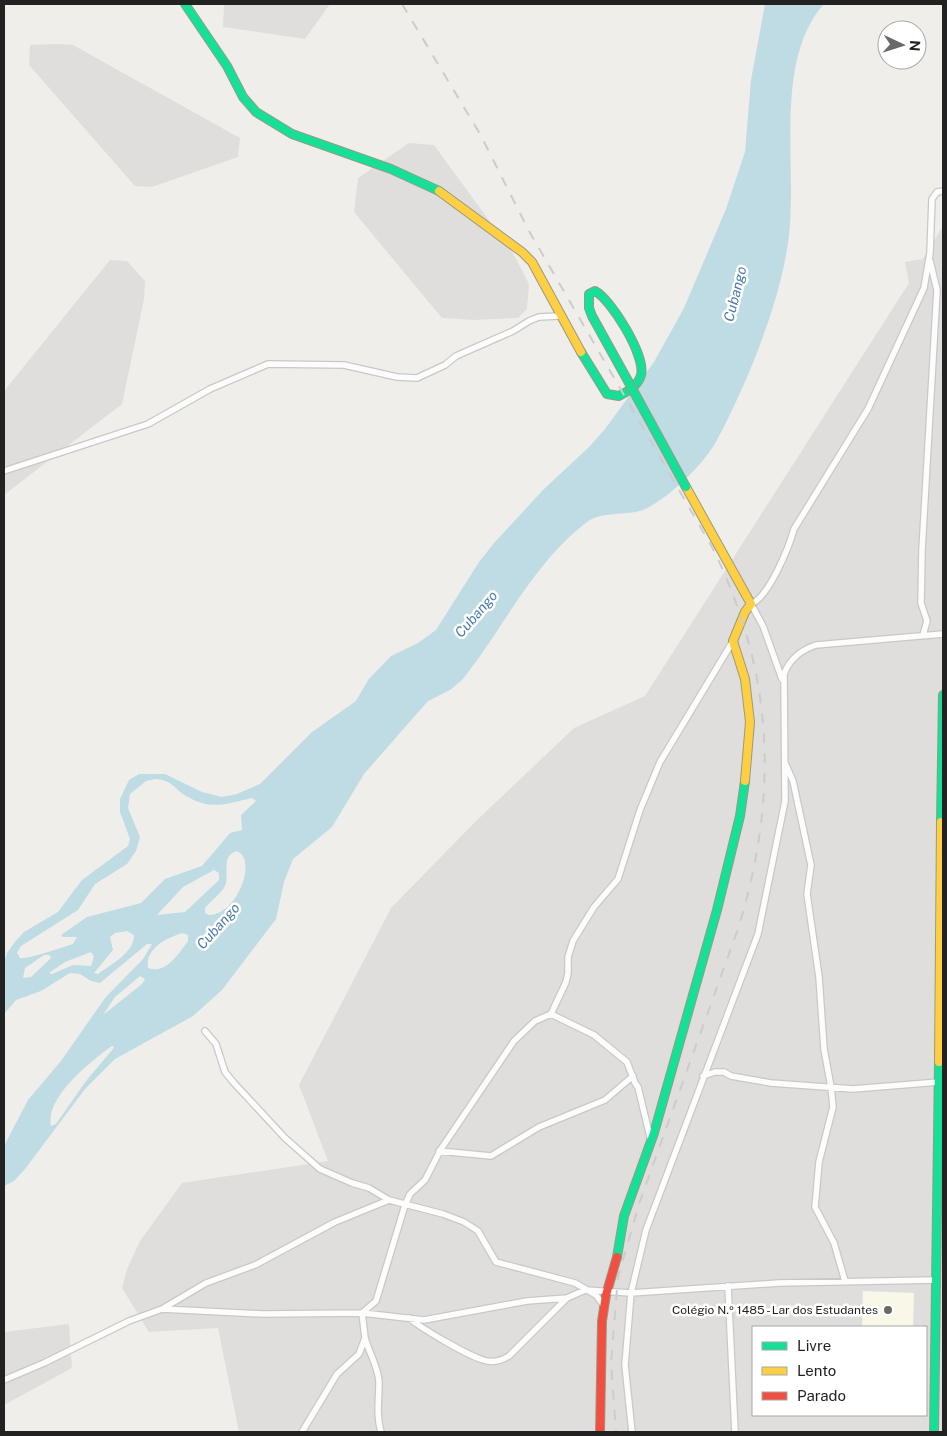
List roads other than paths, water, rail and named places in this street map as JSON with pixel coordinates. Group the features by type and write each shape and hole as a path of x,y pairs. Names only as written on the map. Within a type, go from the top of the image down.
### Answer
{"street":[{"path":"185,4 227,66 243,97 256,112 292,134 391,169 438,190 514,244 528,257 604,390 610,395 623,394 634,387 640,380 643,360 599,293 592,291 589,308 628,381 686,487 763,626 783,681"},
{"path":"362,1313 376,1301 410,1194 425,1180 439,1151 514,1042 535,1021 551,1014 566,982 568,957 573,942 594,907 618,880 640,810 660,762 734,641 745,612 751,604 759,600 767,588 790,544 794,529 868,409 924,288 930,258 932,199 936,192 943,191"},
{"path":"924,635 927,621 921,602 922,550 937,290 930,258"},
{"path":"4,471 148,424 210,389 268,364 344,365 397,376 417,378 445,365 456,356 513,331 528,321 539,317 560,316"},
{"path":"632,1432 625,1365 631,1293 646,1230 758,934 784,801 786,763 783,681 787,665 805,649 828,643 943,634"},
{"path":"600,1432 604,1306 607,1290 624,1227 624,1216 663,1104 670,1072 678,1054 693,994 725,889 743,803 748,754 748,708 742,665 734,641"},
{"path":"934,1432 939,1340 936,1280 940,1217 938,1082 941,1063 943,695"},
{"path":"786,763 793,781 811,865 807,894 819,977 824,1049 833,1107 819,1162 814,1207 834,1243 845,1282"},
{"path":"551,1014 594,1035 627,1062 638,1088 651,1141"},
{"path":"205,1031 216,1044 225,1072 292,1145 324,1172 369,1188 389,1200 443,1214 464,1222 478,1231 490,1255 501,1265 534,1271 575,1283 584,1290 596,1295 604,1306"},
{"path":"703,1076 715,1072 724,1072 731,1076 771,1083 853,1090 938,1082"},
{"path":"439,1151 491,1156 539,1127 605,1100 633,1076"},
{"path":"4,1380 44,1363 129,1321 162,1309 206,1283 255,1265 335,1222 389,1200"},
{"path":"409,1318 428,1332 483,1360 498,1361 509,1356 567,1298 584,1290 631,1293 728,1286 936,1280"},
{"path":"728,1286 735,1432"},
{"path":"162,1309 263,1314 362,1313 424,1320 527,1301 567,1298"},
{"path":"362,1313 365,1338 376,1369 378,1382 377,1418 381,1432"},
{"path":"302,1432 336,1374 359,1354 365,1338"}],"water":[{"name":"Cubango","path":"765,4 824,4 808,28 798,56 793,86 791,214 784,267 760,344 739,394 712,449 674,490 652,505 636,512 600,516 587,522 568,538 550,557 520,597 462,680 450,690 428,701 364,774 332,827 293,859 284,882 276,919 222,990 193,1016 115,1059 85,1089 25,1169 14,1181 4,1186 4,1146 28,1100 61,1061 105,998 143,959 152,944 147,944 100,983 91,981 80,974 70,973 41,991 16,1000 4,1014 4,963 7,953 24,932 58,912 82,880 128,846 130,839 120,812 120,799 129,780 139,774 165,774 202,792 222,797 237,794 260,784 312,732 356,701 368,680 391,656 418,643 436,630 479,562 495,542 543,490 589,447 605,429 654,362 684,308 726,209 745,152 751,80","holes":["155,779 166,781 188,797 205,804 228,804 252,798 256,801 241,815 242,830 230,833 202,866 165,879 141,903 87,917 61,935 63,937 77,937 73,944 20,958 17,953 21,946 78,910 95,884 127,864 136,851 140,837 128,808 130,794 146,781","237,851 243,856 245,875 236,897 228,906 219,913 209,915 205,913 205,908 225,886 229,857","214,870 219,873 219,880 185,912 157,915 183,887","127,931 134,935 133,941 126,952 98,974 94,973 113,950 110,937 115,933","182,933 188,935 188,941 171,962 161,968 148,968 148,961 153,949","91,952 94,957 91,966 73,965 52,974 49,973 65,962","44,955 50,955 51,958 31,977 23,978 25,968","140,976 145,979 142,984 103,1015 115,997","114,1046 86,1081 56,1124 51,1126 51,1115 55,1103 62,1092 82,1070"]}],"railway":[{"path":"402,4 480,134 529,231 712,547 733,594 748,640 758,687 764,734 764,781 760,828 752,877 739,926 640,1201 618,1277 611,1364 616,1432"}],"place":[{"name":"Colégio N.º 1485 - Lar dos Estudantes","path":"888,1310"}]}
